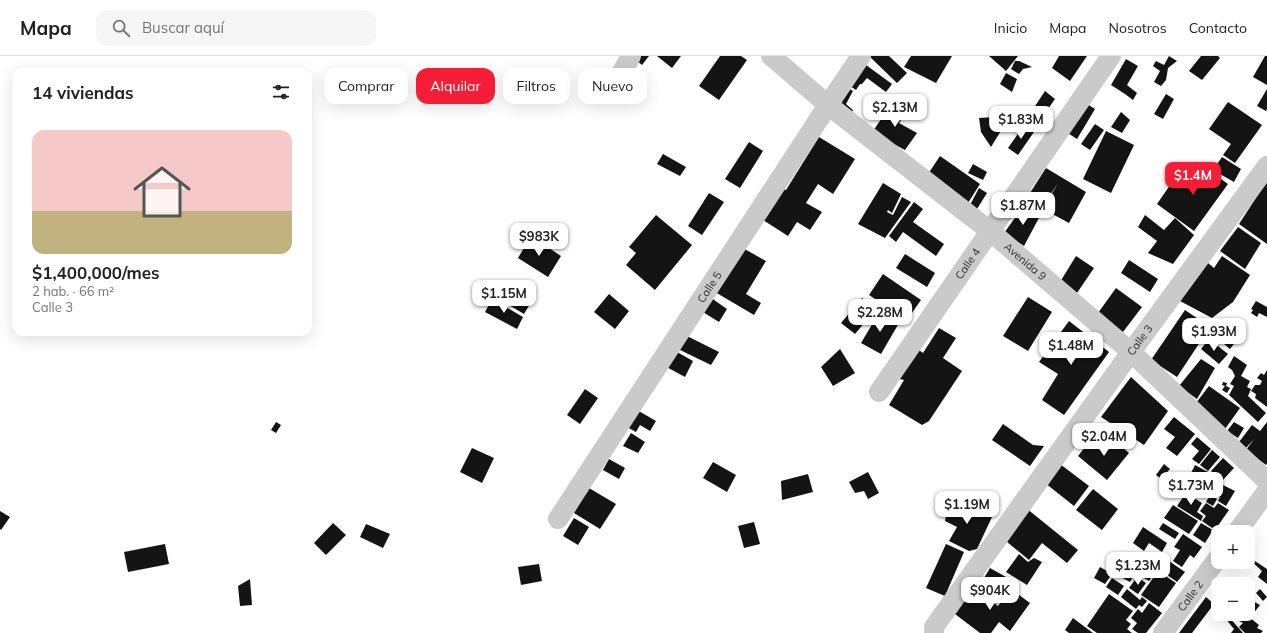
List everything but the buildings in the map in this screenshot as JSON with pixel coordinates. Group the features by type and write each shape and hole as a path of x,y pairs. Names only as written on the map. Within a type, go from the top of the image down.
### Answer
{"street":[{"path":"624,68 631,56"},
{"name":"Avenida 9","path":"771,56 828,105 990,231 1131,352 1267,481"},
{"name":"Calle 5","path":"558,519 861,56"},
{"name":"Calle 4","path":"879,392 1111,56"},
{"name":"Calle 3","path":"934,633 934,627 1131,352 1267,166"},
{"path":"1242,525 1267,491"},
{"name":"Calle 2","path":"1163,633 1211,568"}]}
